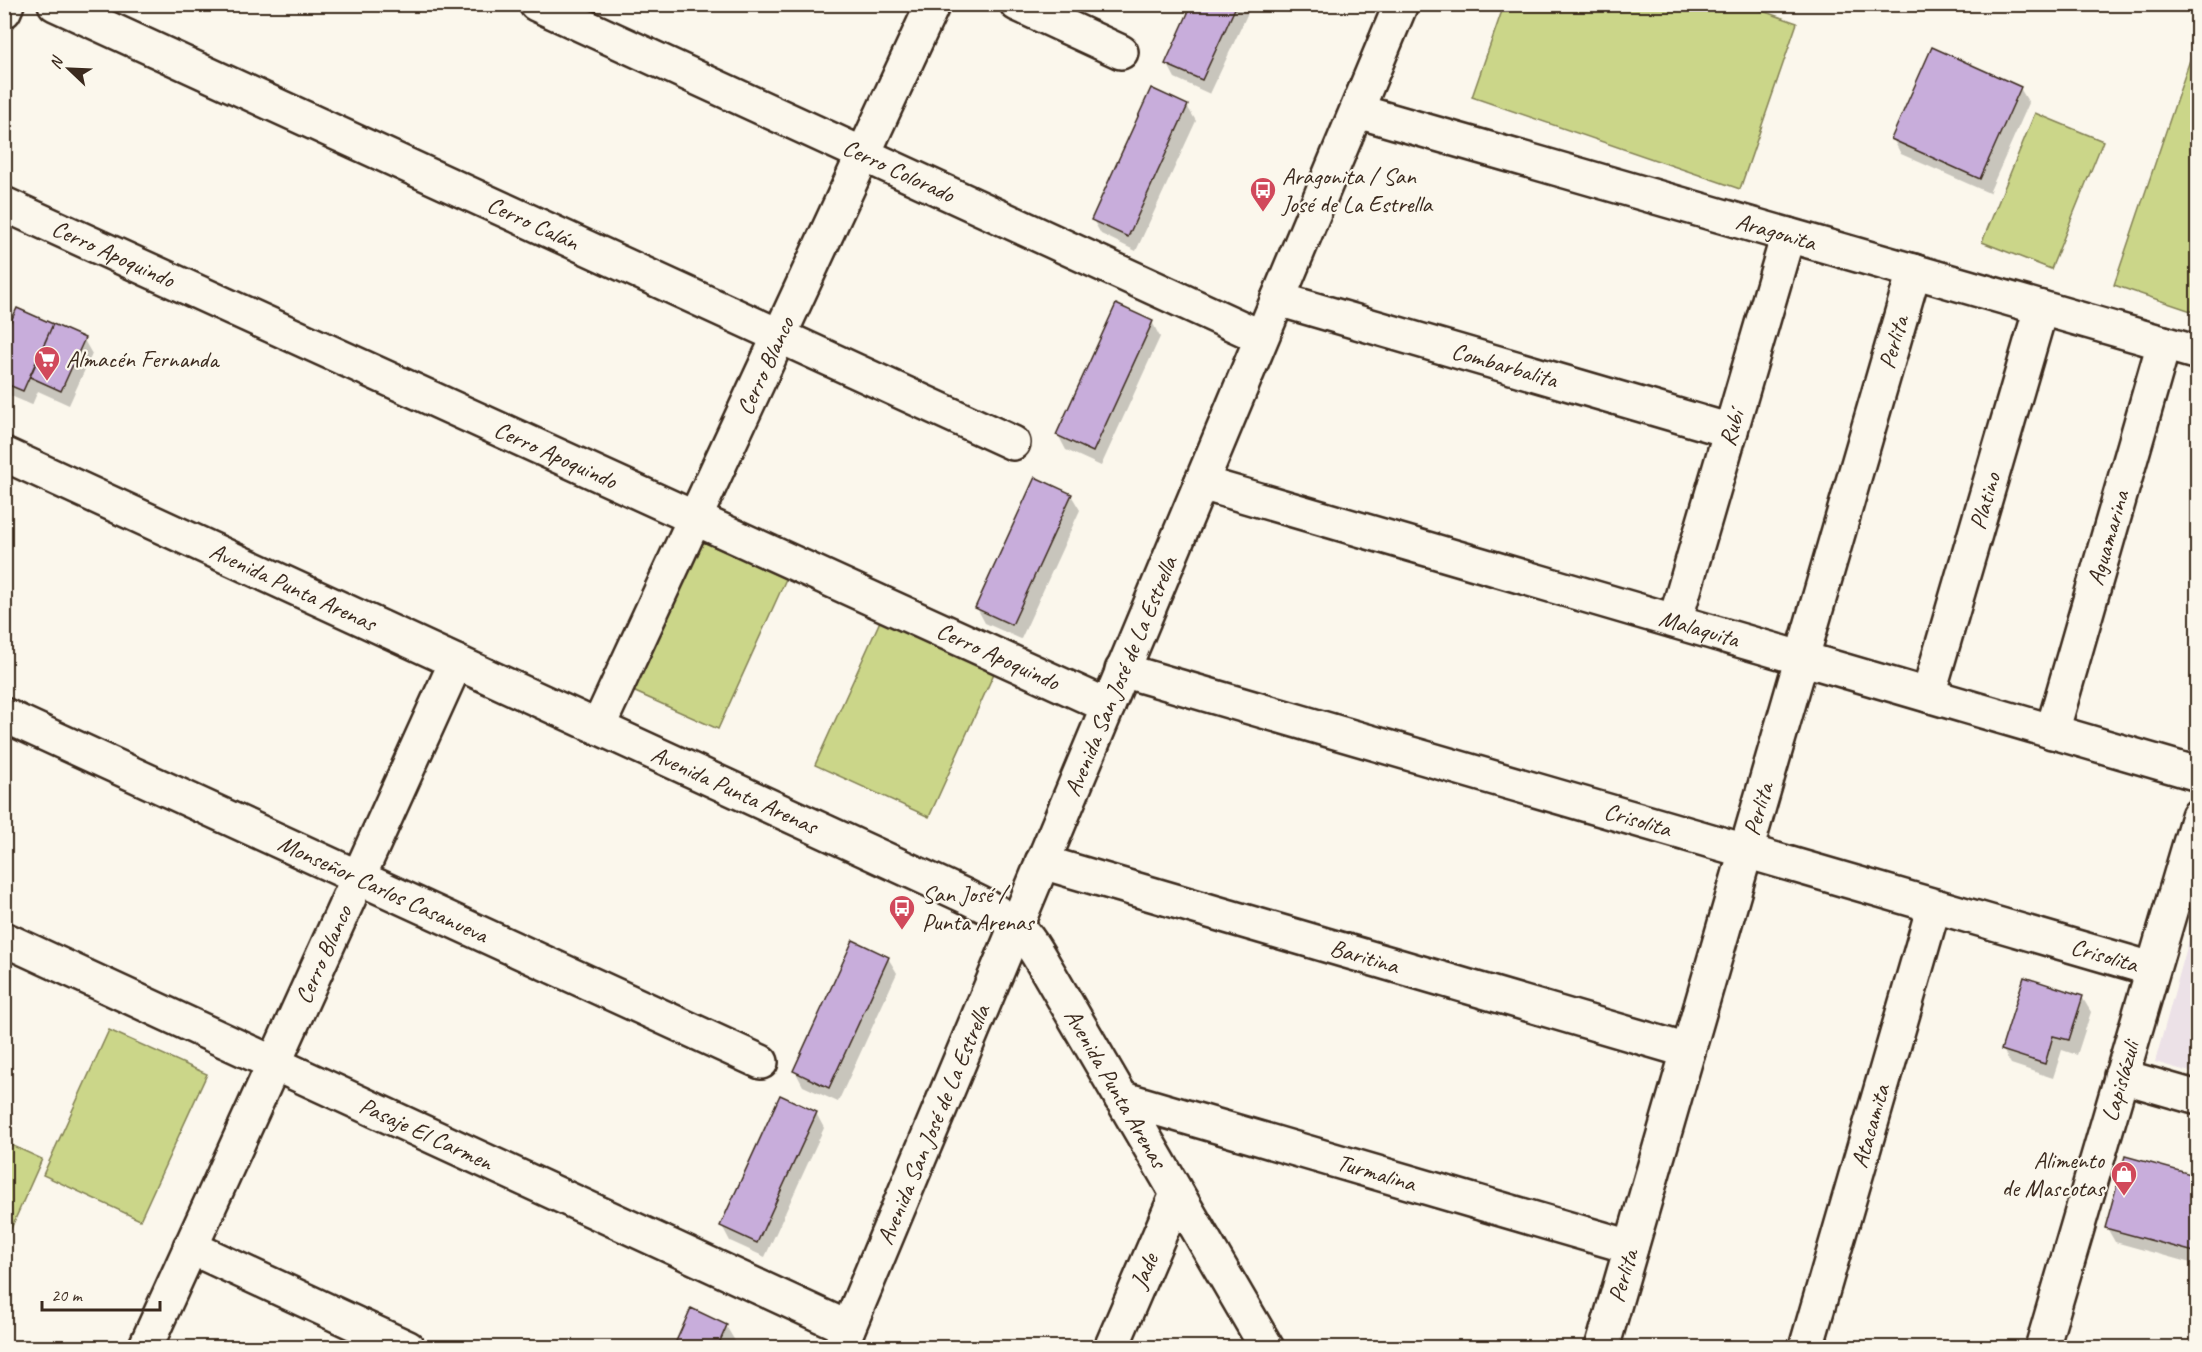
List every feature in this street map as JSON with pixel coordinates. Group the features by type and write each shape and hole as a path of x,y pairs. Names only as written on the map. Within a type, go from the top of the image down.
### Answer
{"street":[{"path":"4,11 8,4"},
{"name":"Cerro Calán","path":"55,4 1013,443"},
{"name":"Cerro Colorado","path":"536,4 1261,337"},
{"name":"Cerro Blanco","path":"598,727 933,4"},
{"path":"1017,4 1121,52"},
{"name":"Avenida San José de La Estrella","path":"844,1338 1401,4"},
{"name":"Aragonita","path":"1357,111 2198,353"},
{"name":"Cerro Apoquindo","path":"4,204 1108,706"},
{"name":"Rubí","path":"1675,621 1788,235"},
{"name":"Perlita","path":"1602,1347 1914,271"},
{"name":"Combarbalita","path":"1278,299 1731,431"},
{"name":"Platino","path":"1928,695 2041,308"},
{"name":"Aguamarina","path":"2052,732 2164,343"},
{"name":"Avenida Punta Arenas","path":"4,454 963,895 993,910 1016,926 1029,941 1267,1347"},
{"name":"Malaquita","path":"1201,483 2198,774"},
{"name":"Cerro Blanco","path":"144,1347 456,662"},
{"name":"Crisolita","path":"1122,670 2152,969"},
{"name":"Monseñor Carlos Casanueva","path":"4,715 761,1062"},
{"name":"Lapislázuli","path":"2042,1347 2198,816"},
{"name":"Baritina","path":"1042,862 1688,1051"},
{"name":"Atacamita","path":"1806,1347 1934,906"},
{"name":"Pasaje El Carmen","path":"4,939 274,1063 844,1338"},
{"path":"2121,1076 2198,1098"},
{"name":"Turmalina","path":"1120,1098 1631,1247"},
{"name":"Jade","path":"1112,1347 1176,1194"},
{"path":"190,1247 408,1347"}],"shaded area":[{"path":"2197,911 2197,1074 2155,1062"}],"green space":[{"path":"1504,5 1745,5 1797,23 1740,189 1472,97"},
{"path":"2195,45 2198,49 2197,313 2114,285"},
{"path":"2035,113 2103,141 2051,269 1982,242"},
{"path":"701,541 786,579 718,729 633,691"},
{"path":"881,619 995,671 929,817 815,765"},
{"path":"109,1030 207,1074 140,1220 43,1175"},
{"path":"7,1143 42,1159 5,1242 4,1149"}],"building":[{"path":"1192,4 1237,4 1202,80 1165,64"},
{"path":"1932,47 2021,87 1980,179 1891,139"},
{"path":"1151,88 1188,105 1128,237 1091,220"},
{"path":"1116,304 1153,321 1093,452 1056,435"},
{"path":"17,308 53,324 23,391 4,383 4,336"},
{"path":"53,324 85,338 61,391 30,377"},
{"path":"1035,477 1072,494 1012,625 975,608"},
{"path":"853,940 889,957 829,1088 793,1071"},
{"path":"2024,977 2083,996 2069,1040 2053,1036 2045,1064 2001,1050"},
{"path":"780,1095 817,1112 757,1243 720,1226"},
{"path":"2125,1156 2198,1176 2198,1253 2105,1228"},
{"path":"691,1308 727,1325 717,1348 673,1348"}],"place":[{"name":"Aragonita / San José de La Estrella","path":"1263,213"},
{"name":"Almacén Fernanda","path":"47,382"},
{"name":"San José / Punta Arenas","path":"902,931"},
{"name":"Alimento de Mascotas","path":"2124,1197"}]}
